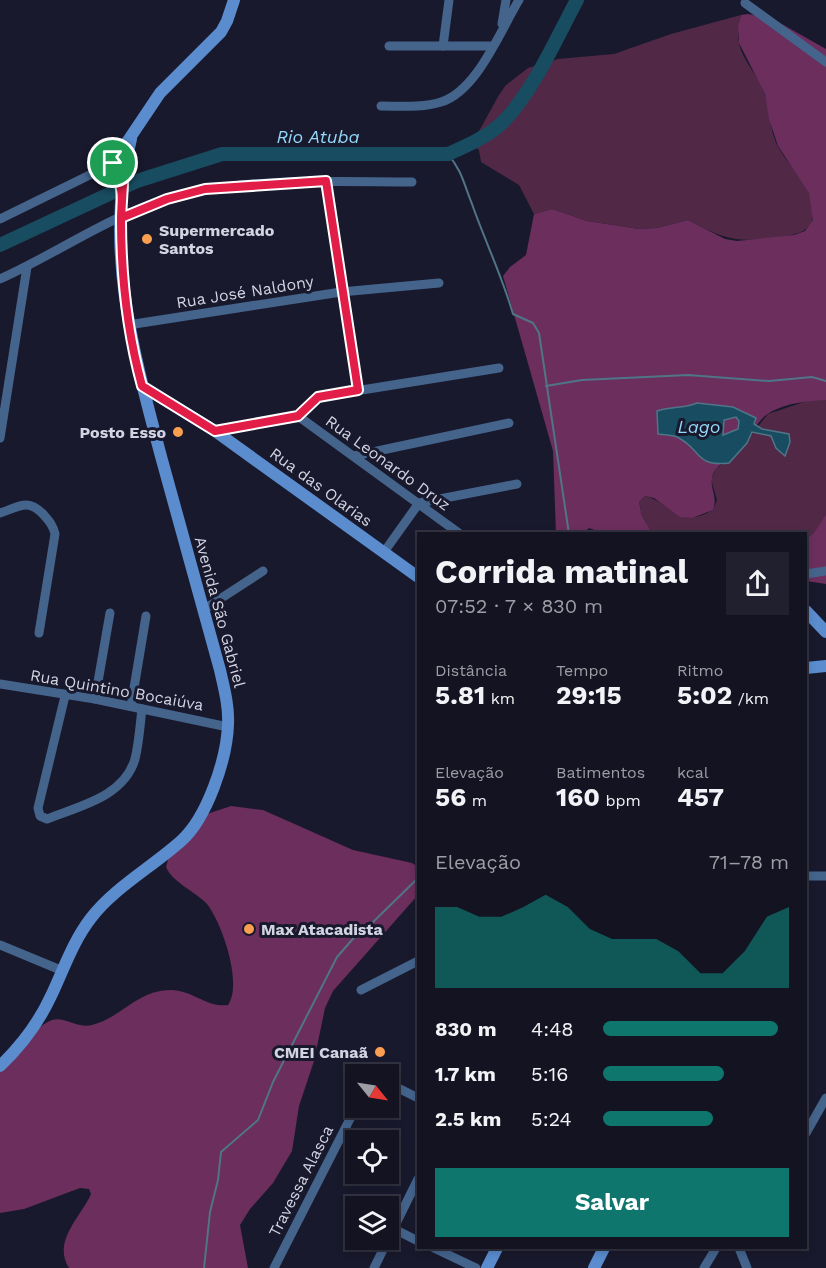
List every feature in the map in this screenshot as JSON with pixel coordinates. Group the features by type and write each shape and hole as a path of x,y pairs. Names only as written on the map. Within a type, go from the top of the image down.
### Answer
{"main road":[{"path":"117,169 131,139 160,93 220,32 227,21 234,0"},
{"name":"Avenida São Gabriel","path":"0,1066 14,1052 34,1024 90,919 109,899 183,840 194,827 205,810 213,787 228,727 226,696 142,386 128,325 121,261 122,187 117,169"},
{"name":"Rua das Olarias","path":"142,386 215,431 417,576"},
{"path":"807,612 826,632"},
{"path":"807,668 826,666"},
{"path":"487,1268 496,1249"},
{"path":"594,1268 604,1249"}],"street":[{"path":"442,46 448,0"},
{"path":"502,28 506,0"},
{"path":"381,106 425,105 450,98 469,83 519,0"},
{"path":"745,3 826,62"},
{"path":"389,46 492,46"},
{"path":"0,219 88,177 117,169"},
{"path":"0,279 121,218 167,199 205,189 326,181 412,182"},
{"path":"326,181 341,292 358,390 499,368"},
{"path":"0,438 27,267"},
{"name":"Rua José Naldony","path":"128,325 341,292 439,283"},
{"name":"Rua Leonardo Druz","path":"358,390 318,397 298,416 457,532"},
{"path":"215,431 298,416"},
{"path":"354,456 509,423"},
{"path":"384,552 419,503 517,484"},
{"path":"0,513 27,504 33,505 54,525 55,534 39,633"},
{"path":"807,574 826,571"},
{"path":"203,610 263,572"},
{"path":"95,699 110,613"},
{"path":"131,706 146,616"},
{"name":"Rua Quintino Bocaiúva","path":"0,684 95,699 228,727"},
{"path":"65,696 38,808 40,816 47,819 109,794 125,780 135,759 142,709"},
{"path":"807,876 826,876"},
{"path":"0,945 63,971"},
{"path":"361,990 417,962"},
{"path":"399,1088 417,1098"},
{"path":"807,1131 826,1098"},
{"name":"Travessa Alasca","path":"274,1268 350,1118"},
{"path":"399,1219 417,1181"},
{"path":"399,1232 417,1240"},
{"path":"436,1249 476,1268"},
{"path":"704,1268 715,1249"},
{"path":"739,1249 747,1268"},
{"path":"374,1268 383,1250"}],"shaded area":[{"path":"748,14 773,19 826,49 826,400 781,407 766,415 741,448 713,474 715,501 713,510 692,518 680,517 654,498 645,496 639,502 642,516 652,532 600,532 589,528 585,532 556,532 553,451 503,276 510,267 526,255 534,214 552,209 587,221 639,229 657,228 688,220 725,239 737,241 794,235 805,231 813,220 809,193 778,146 769,119 765,94 739,43 738,27 741,15"},
{"path":"741,15 739,43 764,92 774,139 807,189 814,208 811,223 804,230 780,237 742,240 722,236 688,220 657,228 639,229 587,221 552,209 534,214 519,185 481,162 479,150 474,146 478,133 506,85 528,68 558,59 614,54 671,34"},
{"path":"810,400 826,400 826,514 814,534 807,539 807,532 652,532 642,516 639,502 645,496 676,514 691,517 713,510 717,500 711,479 716,469 739,450 768,414"},
{"path":"826,514 826,584 807,581 807,539 814,533"},
{"path":"231,806 263,810 353,850 412,863 417,866 417,896 333,991 325,1008 314,1061 299,1106 292,1151 273,1183 250,1209 240,1225 248,1268 69,1268 65,1258 66,1239 91,1194 89,1189 80,1188 24,1209 0,1213 0,1066 32,1034 52,1020 92,1025 112,1017 148,994 159,991 179,991 213,1004 228,1005 232,995 232,969 219,925 207,904 174,878 166,867 169,856 204,815"}],"water":[{"name":"Lago","path":"697,403 733,407 756,418 754,424 762,429 789,434 790,442 785,456 776,448 771,436 752,432 747,443 729,463 718,464 704,460 677,437 658,434 657,411","holes":["736,417 739,421 738,429 723,435 724,420"]}],"waterway":[{"name":"Rio Atuba","path":"0,245 137,181 222,154 448,154 491,132 514,109 544,64 577,0"},
{"path":"448,154 462,178 513,314 533,323 539,333 569,532"},
{"path":"546,386 582,380 688,375 769,381 812,377 826,381"},
{"path":"204,1268 210,1212 218,1180 221,1152 258,1120 273,1082 337,957 358,933 368,927 417,879"}],"place":[{"name":"Supermercado Santos","path":"147,239"},
{"name":"Posto Esso","path":"178,432"},
{"name":"Max Atacadista","path":"249,929"},
{"name":"CMEI Canaã","path":"380,1052"}],"route":[{"path":"113,163 110,168 111,172 122,187 121,218 121,261 124,303 142,386 215,431 298,416 307,410 318,397 358,390 341,292 326,181 205,189 167,199 121,218 124,167 120,163 113,163"}]}
